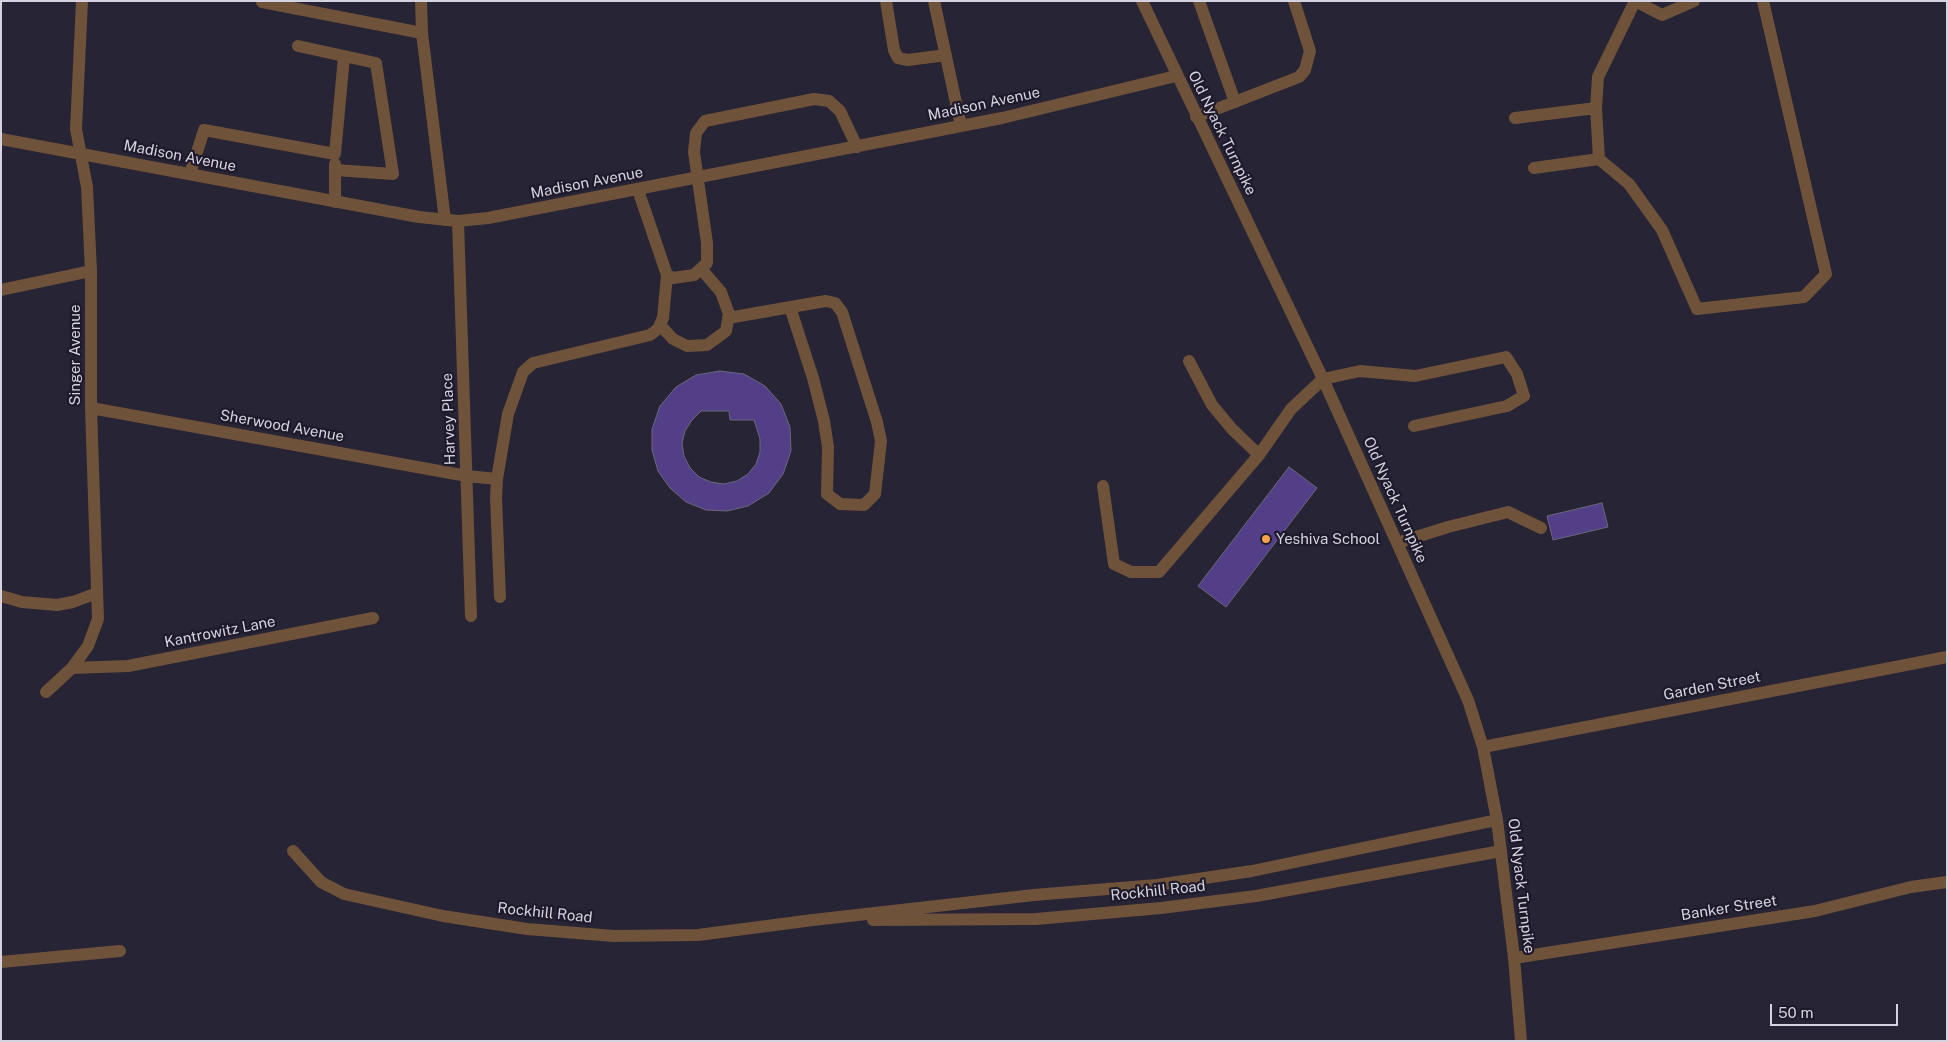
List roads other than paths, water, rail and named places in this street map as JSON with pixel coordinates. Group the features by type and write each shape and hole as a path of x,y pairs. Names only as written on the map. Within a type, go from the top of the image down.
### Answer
{"street":[{"name":"Singer Avenue","path":"46,692 72,668 88,646 98,619 91,408 91,272 86,187 76,129 82,1"},
{"path":"420,1 422,33 445,220"},
{"path":"886,1 894,50 898,58 908,60 946,55"},
{"path":"934,1 961,126"},
{"name":"Old Nyack Turnpike","path":"1142,1 1176,76 1323,380 1468,700 1483,747 1497,820 1514,958 1521,1041"},
{"path":"1199,1 1235,102"},
{"path":"1196,117 1299,77 1305,70 1310,50 1294,1"},
{"path":"1694,1 1662,15 1635,1 1598,77 1596,108 1599,159 1629,184 1662,230 1697,309 1804,297 1826,274 1762,1"},
{"path":"262,2 422,33"},
{"path":"298,46 376,63 393,174 335,170"},
{"path":"335,202 335,154 344,57"},
{"name":"Madison Avenue","path":"1,139 335,202 458,222 638,190 961,126 1176,76"},
{"path":"660,325 673,339 687,346 707,345 726,331 728,318 721,292 705,266 707,243 694,152 696,133 705,121 814,99 829,101 840,111 857,147"},
{"path":"1515,118 1596,108"},
{"path":"190,174 204,130 335,154"},
{"path":"1534,168 1599,159"},
{"path":"500,597 497,479 508,414 523,372 533,363 650,335 658,330 660,325 666,299 667,275 638,190"},
{"name":"Harvey Place","path":"458,222 471,616"},
{"path":"667,275 673,278 682,278 694,275 705,266"},
{"path":"1,290 91,272"},
{"path":"728,318 790,307 826,301 835,303 842,312 877,422 881,441 875,494 864,505 840,504 828,494 828,447 824,421 813,378 790,307"},
{"path":"1103,486 1114,564 1131,572 1159,572 1259,455 1291,409 1323,380 1360,371 1415,376 1506,357 1517,374 1524,396 1506,406 1414,426"},
{"path":"1189,361 1212,405 1232,429 1259,455"},
{"name":"Sherwood Avenue","path":"91,408 467,476 497,479"},
{"path":"1397,543 1448,527 1508,512 1541,528"},
{"path":"1,596 22,602 56,605 72,602 98,593"},
{"name":"Kantrowitz Lane","path":"72,668 128,666 374,618"},
{"name":"Garden Street","path":"1483,747 1947,657"},
{"name":"Rockhill Road","path":"293,851 321,882 344,894 443,916 527,929 614,936 698,935 1034,895 1157,885 1252,871 1497,820"},
{"name":"Rockhill Road","path":"814,920 1036,919 1161,908 1256,896 1501,851"},
{"name":"Banker Street","path":"1514,958 1815,911 1911,887 1947,882"},
{"path":"1,962 120,951"}],"place":[{"name":"Yeshiva School","path":"1266,539"}]}
